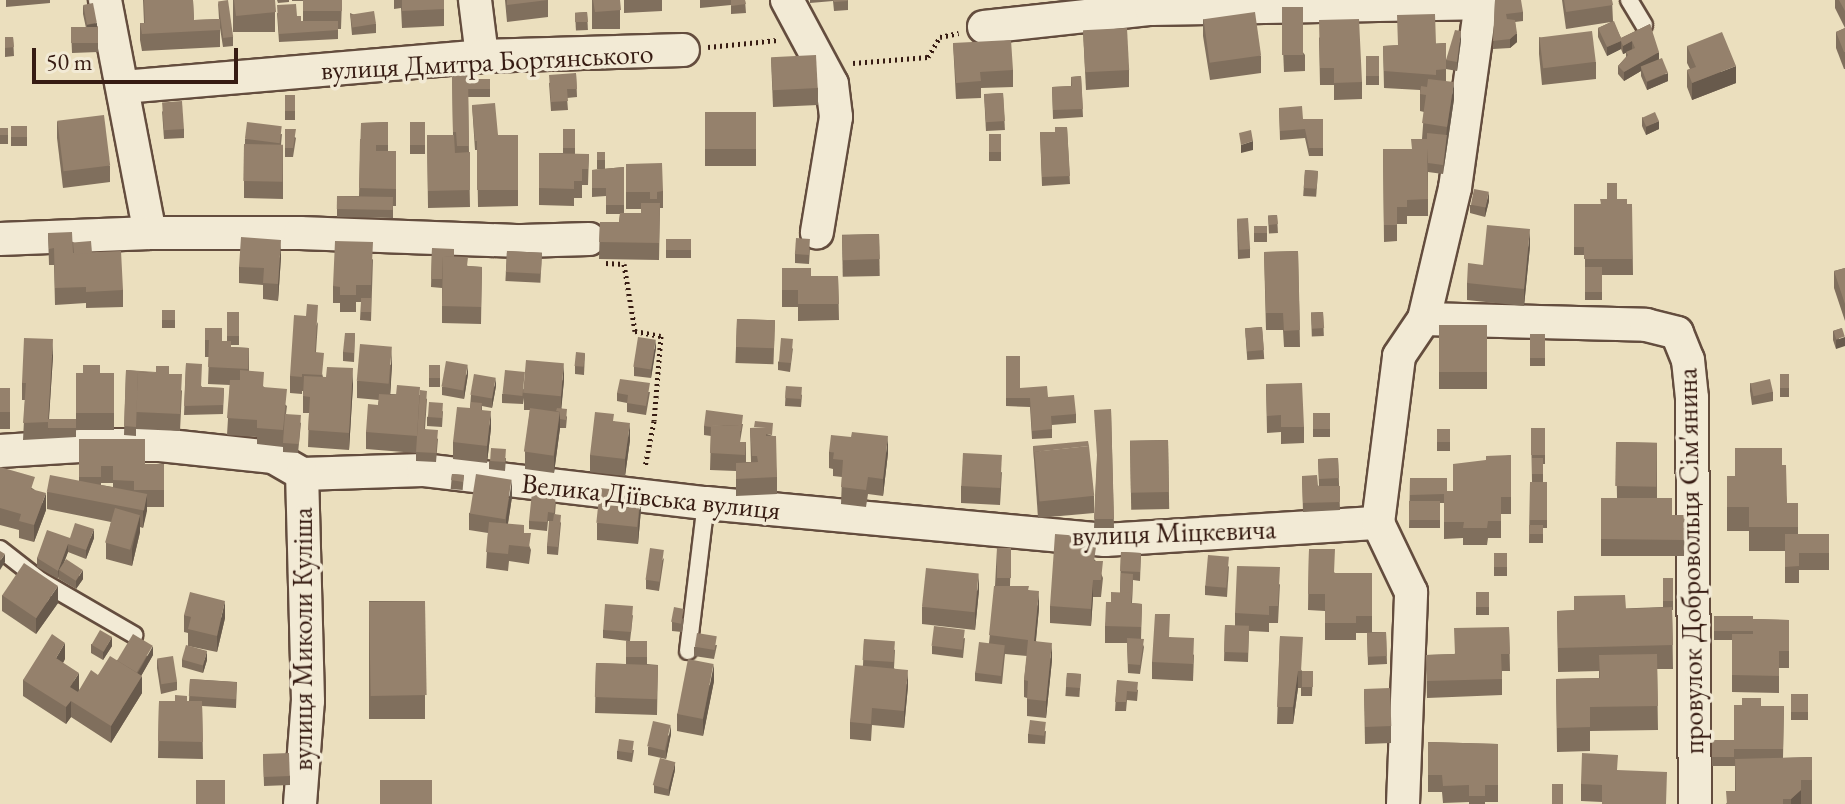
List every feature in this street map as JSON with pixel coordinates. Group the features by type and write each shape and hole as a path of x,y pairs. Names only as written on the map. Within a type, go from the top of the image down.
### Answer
{"street":[{"path":"105,0 150,233"},
{"path":"475,0 482,56"},
{"path":"787,0 804,38 832,84 836,117 817,232"},
{"path":"984,27 1150,5 1482,2 1455,188 1424,319 1399,356 1378,523 1411,592 1403,804"},
{"name":"вулиця Дмитра Бортянського","path":"123,87 482,56 683,50"},
{"path":"0,239 150,233 300,233 522,241 589,239"},
{"name":"провулок Добровольця Сім'янина","path":"1424,319 1646,325 1677,333 1688,360 1692,398 1695,804"},
{"name":"Велика Діївська вулиця","path":"0,451 160,445 273,457 302,474 423,470 828,516"},
{"name":"вулиця Миколи Куліша","path":"300,804 308,701 302,474"},
{"name":"вулиця Міцкевича","path":"828,516 1105,540 1378,523"}],"lane":[{"path":"1629,0 1644,25"},
{"path":"688,651 706,503"},
{"path":"0,549 41,581 134,635"}],"path":[{"path":"853,63 928,57 940,37"},
{"name":"вулиця Дмитра Бортянського","path":"683,50 804,38"},
{"path":"589,239 595,262 624,264 635,331 661,336 654,421 639,495"}],"building":[{"path":"144,0 193,0 194,20 220,19 220,30 142,34 140,23 145,23"},
{"path":"228,0 233,37 223,38 218,1"},
{"path":"234,0 275,0 276,12 236,16"},
{"path":"303,0 342,0 342,11 303,11"},
{"path":"402,0 444,0 444,9 402,11"},
{"path":"507,0 548,0 507,5"},
{"path":"593,0 620,0 621,10 595,12"},
{"path":"731,0 745,0 746,4 731,6"},
{"path":"1495,0 1521,0 1523,12 1506,14 1507,19 1515,20 1517,33 1510,39 1493,41"},
{"path":"1564,0 1612,0 1613,5 1566,12"},
{"path":"93,3 97,23 87,25 83,5"},
{"path":"296,4 297,16 301,16 301,21 338,21 338,30 279,34 277,5"},
{"path":"1282,7 1303,7 1303,55 1282,55"},
{"path":"374,11 376,24 352,28 350,15"},
{"path":"587,12 588,22 575,22 575,13"},
{"path":"1255,12 1261,56 1210,63 1204,19"},
{"path":"1435,14 1436,44 1446,43 1446,69 1436,70 1436,75 1384,71 1383,46 1398,45 1397,15"},
{"path":"1359,19 1362,82 1334,83 1334,68 1320,68 1319,20"},
{"path":"1614,21 1621,38 1650,24 1659,52 1624,72 1618,66 1628,55 1626,52 1635,48 1632,41 1623,46 1621,41 1607,47 1598,28"},
{"path":"71,27 98,27 98,43 71,43"},
{"path":"1127,28 1129,70 1085,72 1083,30"},
{"path":"1845,28 1845,52 1844,52 1836,32"},
{"path":"1455,30 1461,31 1457,62 1446,60"},
{"path":"1592,31 1596,62 1543,68 1539,37"},
{"path":"1722,32 1736,66 1692,83 1687,70 1696,67 1687,46"},
{"path":"5,37 13,37 14,47 5,48"},
{"path":"1011,40 1013,70 980,72 981,81 956,83 953,43"},
{"path":"816,55 818,88 773,90 771,57"},
{"path":"1366,56 1379,56 1379,76 1366,76"},
{"path":"1662,58 1668,73 1647,81 1641,67"},
{"path":"452,71 468,71 469,146 457,146 456,132 453,132"},
{"path":"576,73 577,89 567,89 568,101 551,102 549,75"},
{"path":"1081,76 1083,109 1053,110 1052,87 1072,86 1071,77"},
{"path":"468,79 490,79 490,89 468,89"},
{"path":"1428,79 1454,82 1447,127 1422,123 1426,95 1420,94 1421,86 1427,87"},
{"path":"1003,93 1005,121 986,122 984,94"},
{"path":"285,95 295,95 295,111 285,111"},
{"path":"182,101 184,129 164,130 162,102"},
{"path":"495,103 498,135 477,135 475,141 472,105"},
{"path":"1302,106 1303,119 1323,119 1323,148 1309,148 1305,129 1280,131 1279,108"},
{"path":"705,112 756,112 756,149 705,149"},
{"path":"1655,112 1659,121 1646,127 1642,118"},
{"path":"104,115 110,166 64,171 57,121"},
{"path":"247,122 282,126 280,143 245,139"},
{"path":"388,122 388,145 376,145 376,139 361,139 361,123"},
{"path":"410,122 425,122 425,145 410,145"},
{"path":"11,126 27,126 27,137 11,137"},
{"path":"1055,127 1067,127 1070,176 1042,177 1040,132 1055,132"},
{"path":"0,128 8,128 8,135 0,135"},
{"path":"285,129 296,129 293,148 285,148"},
{"path":"563,129 575,129 575,148 563,148"},
{"path":"1251,130 1253,141 1241,145 1239,133"},
{"path":"1427,133 1447,135 1443,165 1428,163 1427,149 1412,149 1411,139 1427,139"},
{"path":"989,134 1001,134 1001,152 989,152"},
{"path":"427,135 454,135 455,153 470,152 470,190 428,191"},
{"path":"477,135 518,135 518,190 477,190"},
{"path":"360,139 376,139 376,151 396,151 396,189 359,188"},
{"path":"244,144 283,145 282,182 243,181"},
{"path":"1383,149 1427,149 1428,199 1407,200 1407,207 1397,207 1397,225 1384,225"},
{"path":"597,152 605,152 605,160 597,160"},
{"path":"539,153 589,154 588,169 582,169 582,181 574,181 574,189 539,188"},
{"path":"662,163 663,191 657,192 657,199 650,199 650,192 626,192 626,164"},
{"path":"624,167 624,205 606,205 606,188 592,188 592,170"},
{"path":"1305,170 1318,171 1317,189 1304,188"},
{"path":"1607,183 1617,183 1617,199 1627,199 1627,204 1601,204 1600,199 1607,199"},
{"path":"1474,189 1489,192 1486,208 1471,205"},
{"path":"337,196 393,197 393,210 337,209"},
{"path":"641,203 660,203 659,243 599,242 600,222 619,222 620,213 641,213"},
{"path":"1574,204 1584,204 1584,247 1574,247"},
{"path":"1584,204 1632,204 1632,259 1584,259"},
{"path":"1277,215 1278,224 1269,225 1268,216"},
{"path":"1248,218 1250,249 1239,250 1237,219"},
{"path":"1487,225 1530,229 1524,289 1467,283 1468,263 1483,265"},
{"path":"1254,226 1267,226 1267,233 1254,233"},
{"path":"72,232 73,253 121,251 123,290 86,292 86,287 55,288 54,248 49,249 48,233"},
{"path":"879,234 880,259 843,260 842,235"},
{"path":"241,237 281,240 278,284 263,283 264,268 239,267"},
{"path":"796,238 810,239 809,255 795,254"},
{"path":"666,239 691,239 691,250 666,250"},
{"path":"91,241 92,253 74,255 73,243"},
{"path":"335,241 373,242 371,285 356,285 356,295 340,295 340,287 333,286"},
{"path":"432,248 454,249 454,257 443,256 442,279 431,279"},
{"path":"507,251 542,253 541,274 506,272"},
{"path":"1298,251 1300,330 1284,331 1283,313 1266,313 1264,252"},
{"path":"443,256 468,257 467,266 482,267 481,307 442,306"},
{"path":"1585,267 1602,267 1602,292 1585,292"},
{"path":"782,268 811,268 811,276 838,276 839,304 798,304 798,290 782,290"},
{"path":"1845,268 1845,304 1834,271"},
{"path":"361,298 371,298 371,312 361,312"},
{"path":"307,304 318,305 315,352 324,353 322,375 290,376 294,315 306,316"},
{"path":"162,310 175,310 175,320 162,320"},
{"path":"227,312 239,312 239,336 227,336"},
{"path":"1323,312 1324,328 1312,329 1311,313"},
{"path":"737,319 775,320 774,348 736,347"},
{"path":"1439,325 1487,325 1487,372 1439,372"},
{"path":"1262,327 1264,350 1247,351 1245,328"},
{"path":"205,328 222,328 222,341 231,341 231,347 249,348 248,369 208,367 209,340 205,340"},
{"path":"1842,328 1845,337 1836,339 1833,331"},
{"path":"345,333 355,333 354,353 343,352"},
{"path":"1530,334 1545,334 1545,358 1530,358"},
{"path":"638,337 656,340 651,369 633,367"},
{"path":"24,338 53,339 48,422 23,423 26,383 22,383"},
{"path":"781,338 793,339 791,363 779,362"},
{"path":"360,344 392,347 389,384 357,381"},
{"path":"576,352 585,353 583,367 575,366"},
{"path":"1006,356 1020,356 1020,388 1047,386 1048,397 1074,395 1076,414 1051,416 1052,429 1032,431 1030,398 1006,398"},
{"path":"526,360 564,363 561,396 523,393"},
{"path":"446,361 468,365 463,390 441,387"},
{"path":"186,363 202,364 201,387 224,388 223,405 184,406"},
{"path":"83,365 100,365 100,373 114,373 114,413 76,413 76,373 83,373"},
{"path":"429,365 440,365 440,378 429,378"},
{"path":"156,366 169,366 169,374 182,374 180,414 136,412 138,372 156,373"},
{"path":"327,367 353,368 349,433 308,430 310,397 303,396 304,376 326,377"},
{"path":"126,370 156,372 138,372 136,427 124,426"},
{"path":"240,370 264,372 263,387 287,389 283,430 257,428 257,420 227,418 230,380 240,380"},
{"path":"505,370 525,372 522,396 502,394"},
{"path":"474,374 496,378 492,399 470,395"},
{"path":"1780,374 1789,374 1789,388 1780,388"},
{"path":"620,379 650,383 646,406 627,403 628,395 617,393"},
{"path":"1770,379 1773,392 1753,396 1751,383"},
{"path":"1302,383 1304,427 1281,427 1281,415 1267,416 1266,384"},
{"path":"397,385 420,387 417,436 366,432 368,404 378,405 379,394 396,395"},
{"path":"786,386 802,387 801,399 785,398"},
{"path":"0,388 10,388 10,412 0,412"},
{"path":"420,390 427,391 424,429 438,430 436,453 416,452"},
{"path":"429,402 443,403 442,418 428,417"},
{"path":"471,402 482,403 481,410 491,411 487,446 453,442 457,407 470,408"},
{"path":"530,408 560,412 554,456 524,452"},
{"path":"557,408 567,409 566,420 560,419"},
{"path":"1111,409 1114,519 1094,519 1097,455 1094,410"},
{"path":"706,410 743,415 741,431 740,426 704,426"},
{"path":"595,412 614,414 613,421 630,423 625,459 590,455"},
{"path":"1313,413 1330,413 1330,429 1313,429"},
{"path":"285,414 301,415 299,444 283,443"},
{"path":"48,419 76,419 76,428 48,428"},
{"path":"755,421 773,423 772,435 766,434 766,427 754,427"},
{"path":"711,425 740,426 740,442 746,442 745,455 710,453"},
{"path":"766,427 766,436 776,436 777,477 736,479 736,463 758,462 757,456 752,456 750,428"},
{"path":"1531,428 1545,428 1545,455 1531,455"},
{"path":"1437,429 1450,429 1450,442 1437,442"},
{"path":"852,432 888,436 883,479 868,477 866,490 841,487 843,460 833,459 834,452 829,452 831,435 851,437"},
{"path":"79,439 145,439 145,464 164,464 164,490 134,490 134,481 113,480 113,466 101,466 101,477 79,477"},
{"path":"1168,440 1169,492 1131,493 1130,441"},
{"path":"1088,441 1089,446 1034,452 1034,459 1033,446"},
{"path":"1616,442 1657,443 1656,487 1615,486"},
{"path":"1089,446 1094,496 1040,501 1034,452"},
{"path":"491,448 506,449 505,462 490,461"},
{"path":"1735,448 1782,448 1782,465 1786,465 1787,503 1798,503 1798,527 1749,527 1749,507 1727,507 1727,476 1735,476"},
{"path":"963,453 1002,455 1000,488 961,486"},
{"path":"1511,455 1511,497 1501,497 1501,521 1488,521 1487,528 1463,528 1464,522 1444,522 1444,491 1453,491 1453,464 1486,460 1486,456"},
{"path":"1338,458 1339,478 1319,479 1318,459"},
{"path":"1532,458 1543,458 1543,474 1532,474"},
{"path":"0,467 35,477 31,489 46,493 34,525 19,521 21,514 0,508"},
{"path":"452,474 464,475 463,482 451,480"},
{"path":"476,474 512,480 505,519 470,514"},
{"path":"50,475 147,494 144,511 47,492"},
{"path":"1317,475 1318,486 1340,486 1340,502 1303,503 1302,476"},
{"path":"1410,478 1447,478 1447,491 1444,494 1410,495"},
{"path":"1530,482 1547,482 1547,520 1530,520"},
{"path":"600,488 641,492 637,527 596,523"},
{"path":"532,492 556,494 554,513 548,512 547,522 529,521"},
{"path":"1601,498 1672,498 1672,515 1685,515 1684,540 1601,539"},
{"path":"1409,501 1440,501 1440,520 1409,520"},
{"path":"115,508 140,515 130,550 105,543"},
{"path":"554,514 561,515 558,547 547,546 549,521 553,521"},
{"path":"489,522 524,525 524,533 531,533 529,547 509,545 508,554 486,552"},
{"path":"75,523 94,529 86,550 68,544 58,571 37,558 47,530 70,538"},
{"path":"1529,525 1543,525 1543,534 1529,534"},
{"path":"1055,534 1080,536 1079,546 1096,547 1094,561 1103,561 1101,580 1093,580 1091,609 1050,606"},
{"path":"1785,534 1829,534 1829,553 1799,553 1799,566 1785,567"},
{"path":"650,548 664,550 659,582 646,580"},
{"path":"997,548 1011,548 1011,578 997,578"},
{"path":"1309,549 1335,549 1334,573 1372,573 1372,616 1356,616 1356,623 1325,623 1325,594 1308,594"},
{"path":"1121,552 1141,553 1140,572 1120,571"},
{"path":"1494,553 1507,553 1507,567 1494,567"},
{"path":"1208,555 1229,557 1226,588 1205,586"},
{"path":"66,559 83,570 76,581 59,570"},
{"path":"24,563 58,586 36,618 2,595"},
{"path":"1237,566 1280,567 1278,606 1269,606 1269,615 1235,613"},
{"path":"926,568 979,574 975,612 922,607"},
{"path":"1121,573 1133,574 1132,601 1132,593 1120,593"},
{"path":"1663,578 1673,578 1673,601 1663,601"},
{"path":"994,586 1029,586 1028,590 1039,591 1034,641 1052,643 1046,701 1027,699 1028,681 1024,680 1028,640 989,635"},
{"path":"190,592 225,601 217,636 188,629 191,617 184,615"},
{"path":"1111,592 1132,593 1131,603 1142,604 1141,627 1105,626 1106,602 1111,602"},
{"path":"1476,592 1489,592 1489,607 1476,607"},
{"path":"1625,595 1626,609 1672,607 1673,645 1558,648 1557,611 1574,610 1574,596"},
{"path":"425,601 427,695 371,696 369,602"},
{"path":"605,604 633,606 631,632 603,630"},
{"path":"674,607 684,609 681,624 671,622"},
{"path":"1155,614 1170,614 1169,637 1194,638 1193,664 1152,662"},
{"path":"1714,616 1753,616 1753,631 1714,631"},
{"path":"1753,619 1789,620 1789,651 1779,651 1779,676 1732,675 1732,634 1753,634"},
{"path":"1225,625 1249,626 1248,653 1224,652"},
{"path":"934,626 965,630 962,650 932,646"},
{"path":"1509,627 1510,654 1501,654 1502,679 1427,681 1426,655 1455,654 1454,628"},
{"path":"100,630 112,637 104,652 92,645"},
{"path":"1386,632 1387,656 1368,657 1367,633"},
{"path":"697,633 717,636 715,650 695,647"},
{"path":"52,634 65,643 56,658 79,673 70,687 78,692 91,670 98,675 110,656 142,676 111,726 71,701 66,707 23,680"},
{"path":"133,634 153,646 137,672 117,661"},
{"path":"1280,636 1303,637 1301,671 1298,671 1293,707 1277,707"},
{"path":"1127,638 1144,639 1140,665 1128,664"},
{"path":"864,639 895,641 893,662 863,660"},
{"path":"626,641 647,641 647,657 626,657"},
{"path":"979,642 1005,645 1001,676 975,673"},
{"path":"186,645 207,651 203,665 182,659"},
{"path":"1657,654 1658,706 1590,707 1590,727 1557,728 1556,679 1600,678 1599,655"},
{"path":"173,656 177,682 161,684 157,659"},
{"path":"688,659 714,664 703,719 677,714"},
{"path":"596,663 658,665 657,699 595,697"},
{"path":"855,665 908,670 904,711 872,708 871,724 850,722"},
{"path":"1302,671 1313,671 1313,687 1302,687"},
{"path":"1067,673 1081,674 1080,688 1066,687"},
{"path":"190,679 237,682 236,699 189,696"},
{"path":"1117,680 1138,682 1137,692 1127,691 1126,702 1115,702"},
{"path":"1390,688 1391,726 1365,727 1364,689"},
{"path":"1791,694 1808,694 1808,712 1791,712"},
{"path":"175,695 187,696 187,701 202,701 203,742 158,741 159,701 175,701"},
{"path":"1742,698 1761,698 1761,706 1784,706 1783,749 1734,749 1734,705 1742,705"},
{"path":"1030,720 1046,722 1044,736 1028,734"},
{"path":"653,721 671,725 665,750 647,746"},
{"path":"619,739 634,741 632,753 617,751"},
{"path":"1712,740 1734,740 1734,757 1712,757"},
{"path":"1428,742 1498,744 1498,785 1485,785 1485,796 1469,796 1469,785 1443,786 1442,775 1428,775"},
{"path":"289,753 290,776 264,777 263,754"},
{"path":"1582,753 1618,755 1617,770 1667,772 1666,804 1602,804 1602,785 1581,784"},
{"path":"1812,757 1812,780 1801,780 1801,790 1791,799 1783,799 1783,804 1727,804 1726,791 1736,791 1735,759"},
{"path":"660,758 675,762 668,789 653,785"},
{"path":"196,780 225,780 225,804 196,804"},
{"path":"380,780 432,780 432,804 380,804"},
{"path":"1552,784 1563,784 1563,804 1552,804"}]}
